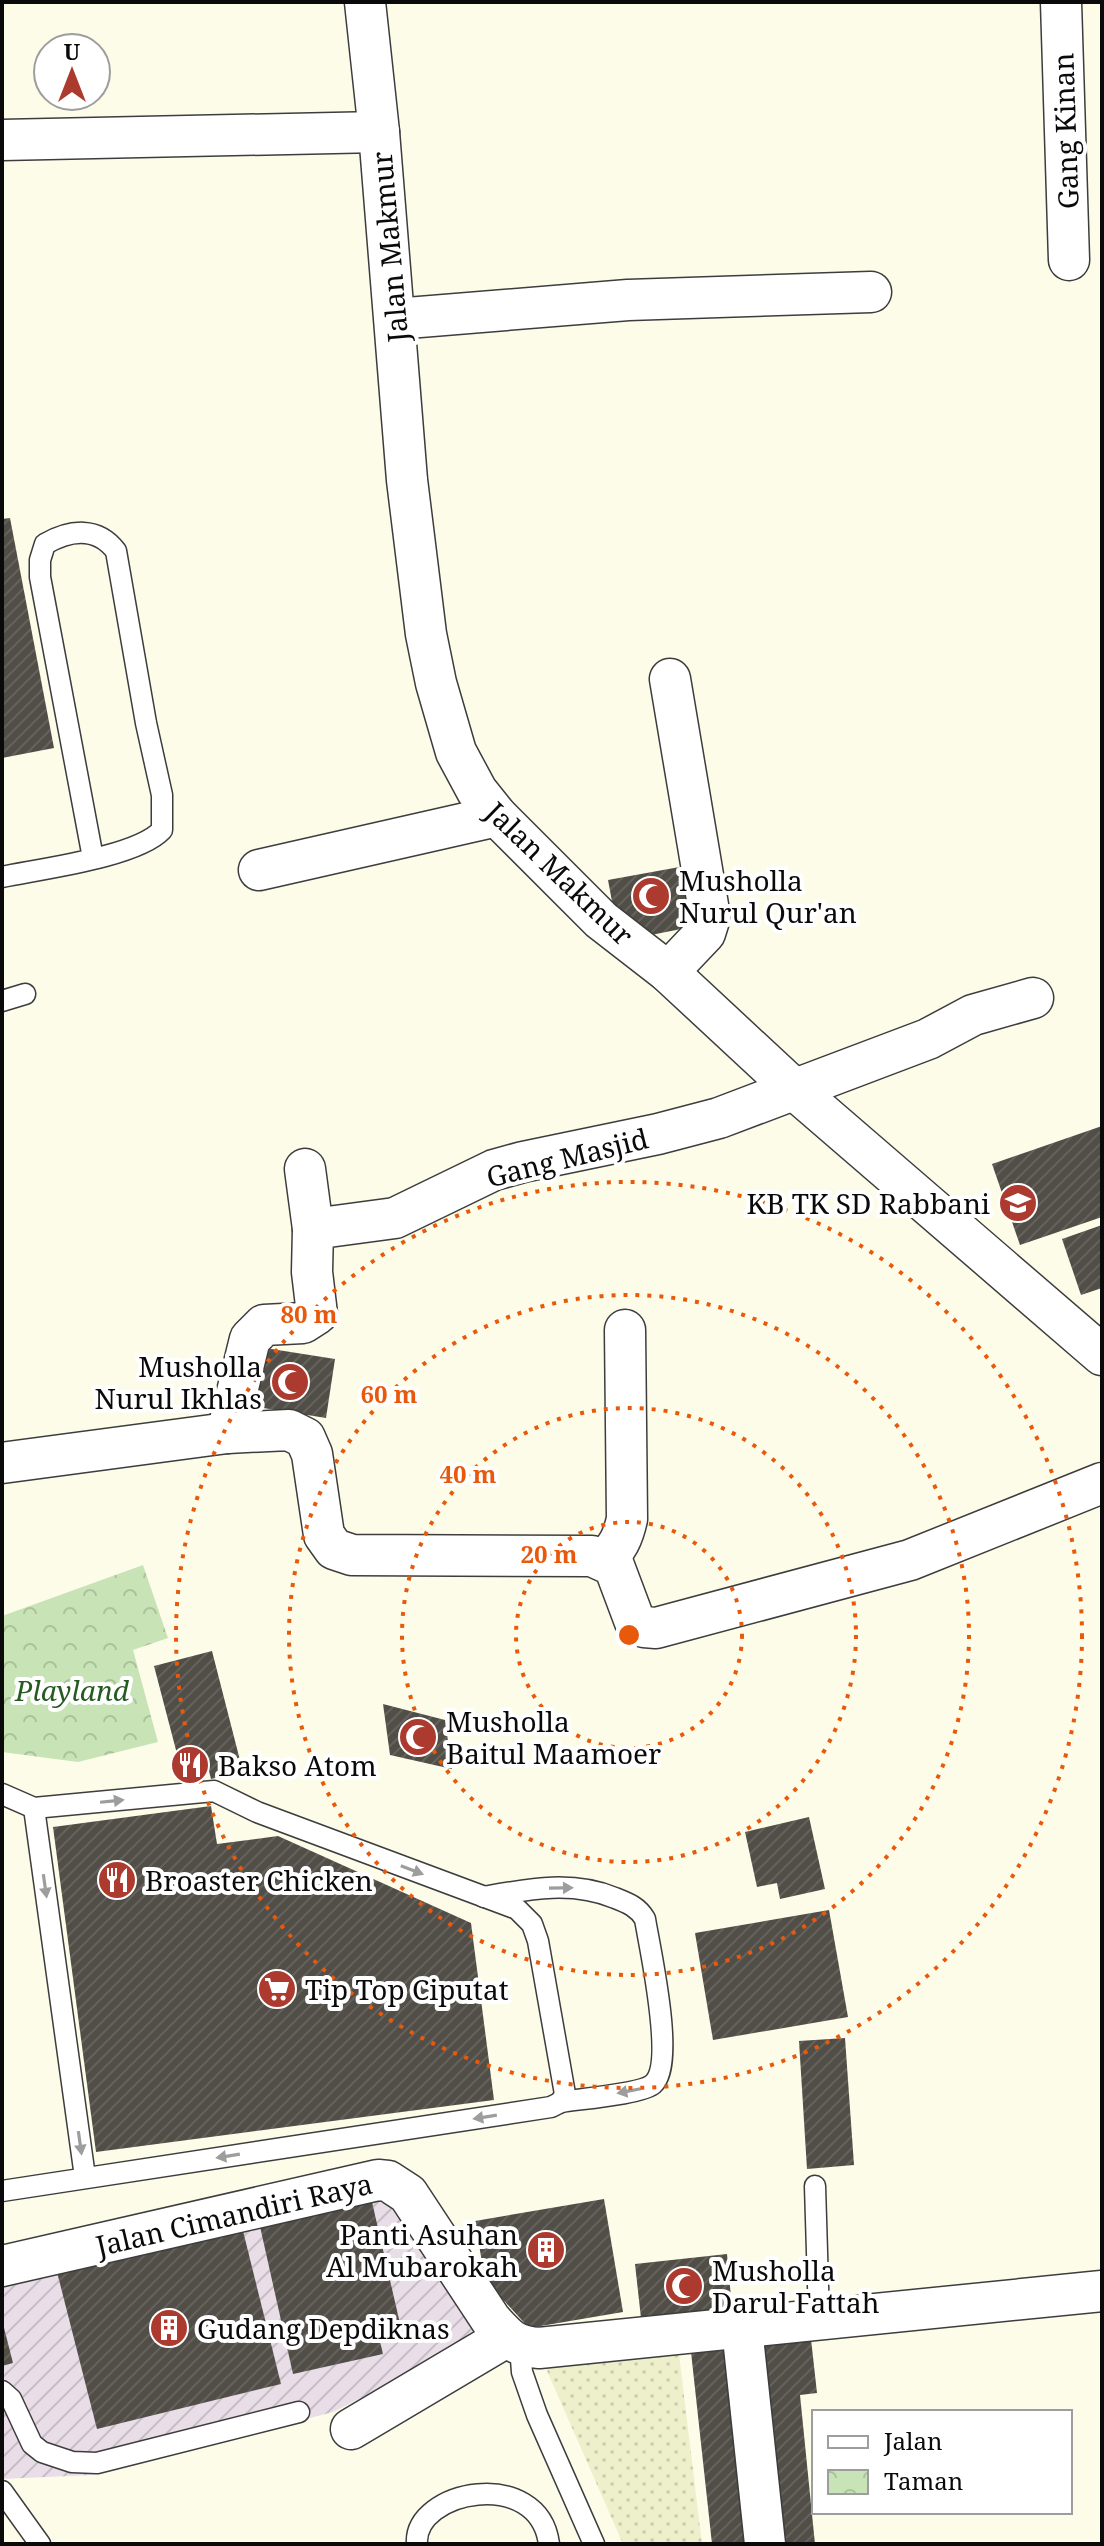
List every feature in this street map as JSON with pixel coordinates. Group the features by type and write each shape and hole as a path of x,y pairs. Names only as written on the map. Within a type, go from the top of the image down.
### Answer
{"street":[{"name":"Jalan Makmur","path":"365,2 379,132 407,480 426,634 456,752 477,791 497,816 601,920 668,972 796,1091 1102,1355"},
{"name":"Gang Kinan","path":"1061,2 1069,260"},
{"path":"2,140 379,132"},
{"path":"395,319 628,300 871,292"},
{"path":"668,972 705,933 710,917 670,679"},
{"path":"259,870 497,816"},
{"name":"Gang Masjid","path":"313,1229 395,1218 494,1170 719,1118 928,1039 973,1015 1033,998"},
{"path":"227,1433 250,1339 264,1325 303,1323 317,1314 312,1272 313,1229 305,1169"},
{"path":"604,1560 614,1552 623,1537 627,1519 625,1330"},
{"path":"2,1463 227,1433 289,1430 305,1438 312,1454 324,1535 334,1549 352,1555 592,1556 614,1566 635,1622 656,1628 910,1560 1102,1483"},
{"name":"Jalan Cimandiri Raya","path":"2,2266 378,2180 396,2185 408,2194 491,2320 513,2342"},
{"path":"351,2429 513,2342 539,2348 1102,2291"},
{"path":"742,2328 765,2544"}],"lane":[{"path":"2,877 93,858 138,845 162,830 162,806 116,551 106,538 84,532 56,538 45,544 40,560 40,577 93,858"},
{"path":"2,1001 25,994"},
{"path":"2,1794 34,1808 214,1791 257,1812 517,1909 532,1924 538,1941 565,2094 561,2102"},
{"path":"34,1808 85,2177"},
{"path":"2,2191 551,2107 561,2102 653,2085 662,2068 663,2040 645,1919 640,1911 606,1894 569,1887 528,1889 484,1897"},
{"path":"815,2186 819,2318"},
{"path":"513,2342 537,2415 594,2544"},
{"path":"2,2391 11,2399 32,2444 50,2456 83,2464 299,2412"},
{"path":"2,2491 40,2544"},
{"path":"417,2544 416,2532 430,2512 460,2498 487,2493 510,2496 534,2509 547,2529 549,2544"}],"shaded area":[{"name":"Gudang Depdiknas","path":"383,2188 487,2335 333,2412 92,2475 2,2479 2,2282"}],"green space":[{"name":"Playland","path":"143,1565 168,1638 133,1650 158,1742 78,1762 2,1752 2,1616"},
{"path":"678,2346 702,2544 623,2544 544,2364"}],"building":[{"path":"10,518 54,748 2,758 2,519"},
{"name":"Musholla Nurul Qur'an","path":"685,866 696,926 641,937 614,912 608,880"},
{"name":"KB TK SD Rabbani","path":"1102,1126 1102,1217 1020,1245 992,1164"},
{"path":"1102,1225 1102,1288 1081,1295 1062,1239"},
{"name":"Musholla Nurul Ikhlas","path":"253,1346 335,1359 326,1418 244,1405"},
{"path":"212,1651 243,1772 211,1779 208,1767 182,1773 154,1666"},
{"name":"Musholla Baitul Maamoer","path":"383,1704 445,1720 452,1769 390,1755"},
{"name":"Tip Top Ciputat","path":"211,1806 217,1844 278,1836 471,1923 494,2100 96,2152 53,1827"},
{"path":"809,1817 825,1889 780,1899 777,1883 757,1887 745,1832"},
{"path":"829,1910 848,2017 713,2040 695,1933"},
{"path":"845,2038 854,2165 807,2169 799,2041"},
{"name":"Gudang Depdiknas","path":"369,2189 401,2328 378,2333 383,2354 293,2374 257,2213"},
{"name":"Panti Asuhan Al Mubarokah","path":"604,2199 623,2312 529,2328 485,2280 475,2221"},
{"name":"Gudang Depdiknas","path":"242,2227 281,2384 97,2429 57,2272"},
{"name":"Musholla Darul Fattah","path":"727,2254 732,2308 641,2318 635,2264"},
{"path":"2,2320 13,2363 2,2366"},
{"path":"811,2339 817,2393 800,2395 815,2544 774,2544 754,2345"},
{"path":"732,2348 755,2544 712,2544 691,2352"}],"place":[{"name":"Musholla Nurul Qur'an","path":"651,896"},
{"name":"KB TK SD Rabbani","path":"1018,1203"},
{"name":"Musholla Nurul Ikhlas","path":"290,1382"},
{"name":"Musholla Baitul Maamoer","path":"418,1737"},
{"name":"Bakso Atom","path":"190,1765"},
{"name":"Broaster Chicken","path":"117,1880"},
{"name":"Tip Top Ciputat","path":"277,1989"},
{"name":"Panti Asuhan Al Mubarokah","path":"546,2250"},
{"name":"Musholla Darul Fattah","path":"684,2286"},
{"name":"Gudang Depdiknas","path":"169,2328"}]}
